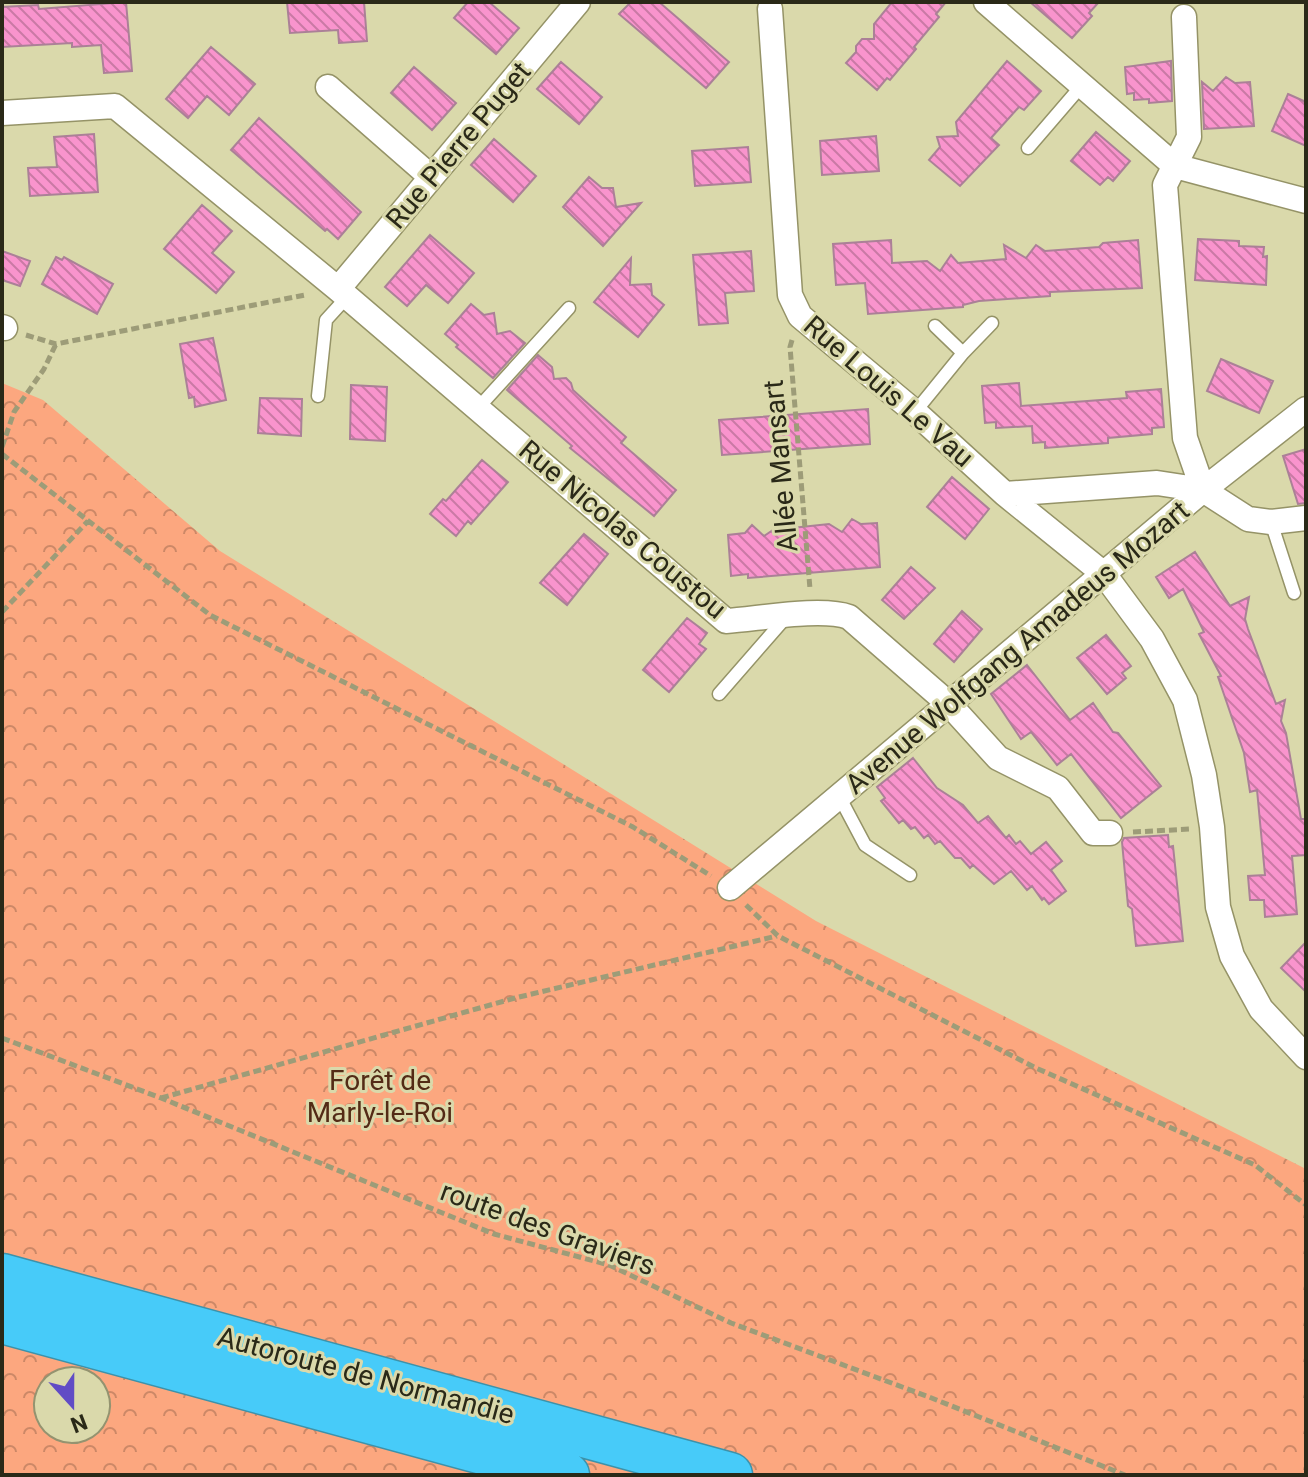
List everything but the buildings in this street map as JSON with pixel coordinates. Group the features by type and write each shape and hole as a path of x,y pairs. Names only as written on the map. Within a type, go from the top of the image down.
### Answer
{"highway":[{"name":"Autoroute de Normandie","path":"2,1276 730,1475"},
{"name":"Autoroute de Normandie","path":"2,1321 567,1475"}],"street":[{"name":"Rue Pierre Puget","path":"342,293 431,177 578,2"},
{"path":"986,2 1175,166 1306,201"},
{"name":"Rue Louis Le Vau","path":"769,4 790,295 800,316 915,412 1005,494 1104,574 1152,639 1185,700 1204,775 1212,827 1218,907 1232,956 1261,1009 1306,1057"},
{"path":"1184,17 1189,137 1165,185 1185,438 1203,490"},
{"path":"328,87 431,177"},
{"name":"Rue Nicolas Coustou","path":"2,113 115,106 342,293 726,621 839,613 849,617 949,704 998,758 1058,788 1093,833 1110,833"},
{"name":"Avenue Wolfgang Amadeus Mozart","path":"730,888 1203,490 1306,409"},
{"path":"1005,494 1157,483 1203,490 1248,519 1271,522 1306,518"}],"lane":[{"path":"1028,148 1083,84"},
{"path":"318,396 326,320 342,293"},
{"path":"478,408 569,308"},
{"path":"915,412 992,323"},
{"path":"935,326 963,353"},
{"path":"1271,522 1294,593"},
{"path":"719,694 787,616"},
{"path":"839,796 865,845 910,875"}],"path":[{"path":"3,328 56,344 342,293"},
{"name":"Allée Mansart","path":"800,316 790,347 812,614"},
{"path":"2,447 14,412 44,369 56,344"},
{"path":"2,454 210,615 633,827 730,888 778,936 1036,1068 1255,1165 1306,1205"},
{"path":"2,612 88,521"},
{"path":"1110,833 1212,827"},
{"path":"161,1098 515,998 778,936"},
{"name":"route des Graviers","path":"2,1038 161,1098 494,1234 609,1265 731,1323 1125,1475"}],"green space":[{"name":"Forêt de Marly-le-Roi","path":"2,383 43,400 220,551 816,921 1306,1169 1306,1475 2,1475"}]}
